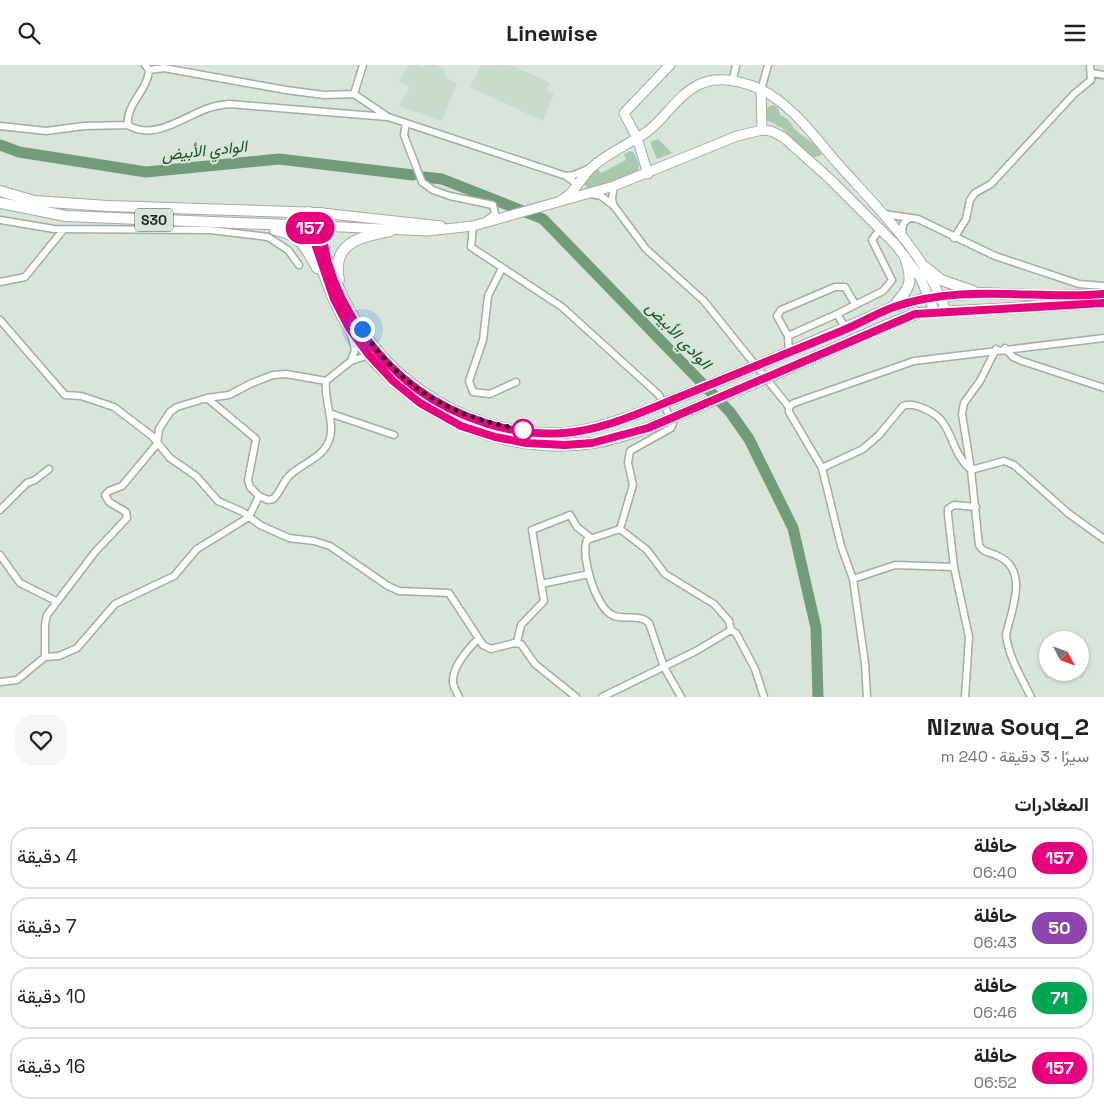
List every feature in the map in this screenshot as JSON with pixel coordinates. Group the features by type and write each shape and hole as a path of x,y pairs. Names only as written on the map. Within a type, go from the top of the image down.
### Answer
{"main road":[{"name":"S30","path":"0,191 34,201 108,207 322,213"},
{"name":"S30","path":"2,207 66,216 321,226"},
{"path":"309,212 309,226 334,299"},
{"path":"322,213 321,226 328,262 336,285 351,314 372,345 397,373 427,396 466,416 496,426 530,431 562,433 596,428 640,413 758,365 846,329 893,307 930,297 981,293 1055,296 1104,294"},
{"path":"240,224 285,231 297,237 305,245 349,328 369,355 393,381 420,403 461,426 495,437 526,443 565,445 592,443 648,428 915,314 1104,303"},
{"path":"351,314 341,288 338,261 343,250 360,237 390,231"},
{"path":"893,307 910,285 910,271 905,257"},
{"path":"925,267 941,281 981,293"}],"street":[{"path":"354,94 362,65"},
{"path":"648,173 637,138 627,123 624,111 670,65"},
{"path":"733,79 736,65"},
{"path":"762,130 761,90 768,65"},
{"path":"954,238 966,219 968,203 975,193 991,183 1003,172 1074,94 1091,80 1090,65"},
{"path":"128,125 129,112 145,87 147,68 164,68 324,95 354,94 388,117"},
{"path":"1092,73 1104,75"},
{"path":"566,176 574,175 592,167 649,130 686,93 697,85 733,79 761,90 794,115 902,235 925,267 941,296 946,311"},
{"path":"0,126 46,131 84,126 128,125 141,131 152,130 169,125 208,108 229,104 388,117 566,176 584,191 601,196 614,206 646,249 704,301 789,407 789,412 822,468 841,546 854,579 865,663 867,697"},
{"path":"406,123 404,135 422,182 433,190 484,202 495,208 493,216 473,226"},
{"path":"321,226 390,231 473,226 591,194 648,173 737,136 762,130 783,137 831,180 880,229 920,277 930,297 934,312"},
{"path":"548,207 564,199 592,167"},
{"path":"614,186 612,198 614,206"},
{"path":"322,213 459,228"},
{"path":"884,214 918,219 954,238 995,256 1079,284 1104,286"},
{"path":"902,235 903,224 908,219"},
{"path":"0,220 64,229 210,230 268,237 288,251 299,265"},
{"path":"473,226 471,247 562,307 662,398 673,423 671,428 630,451 628,463 632,485 620,529"},
{"path":"0,282 25,277 64,229"},
{"path":"788,336 883,291 892,280 872,240 880,229"},
{"path":"502,269 488,296 483,340 469,381 473,391 490,394 516,382"},
{"path":"788,352 788,336 777,316 782,310 835,287 845,287 855,304"},
{"path":"837,313 846,329"},
{"path":"0,320 65,395 81,395 114,407 152,436 157,444 175,462 196,476 218,501 289,538 314,541 330,546 388,586 399,591 449,593 478,639 491,649 517,642"},
{"path":"349,328 355,350 351,361"},
{"path":"789,407 794,403 834,387 914,361 996,349 1104,338"},
{"path":"1005,348 1013,357 1022,361 1104,388"},
{"path":"996,349 980,381 964,403 962,414 976,507 979,545 982,550 1008,562 1016,573 1017,584 1006,634 1016,669 1030,697"},
{"path":"45,657 45,624 56,601 95,552 127,518 126,512 105,498 106,492 122,486 157,444 159,429 170,412 182,404 229,395 273,375 286,374 326,381 351,361 369,355"},
{"path":"207,398 256,439 248,480 250,487 258,496 268,500 273,499 293,472 319,455 331,435 326,401 326,381"},
{"path":"822,468 863,449 879,435 903,406 908,403 940,419 956,452 971,470"},
{"path":"329,413 394,435"},
{"path":"971,470 1004,461 1014,465 1068,513 1104,539"},
{"path":"0,510 27,483 35,480 49,469"},
{"path":"0,682 17,681 45,657 59,656 77,648 115,604 174,576 197,549 250,517 258,496"},
{"path":"966,697 969,637 954,567 948,509 954,505 976,507"},
{"path":"517,642 521,625 526,617 543,604 531,533 534,527 570,515 577,527 591,538"},
{"path":"620,529 591,538 585,543 589,574 595,590 608,613 614,616 643,619 649,623 664,667 681,697"},
{"path":"620,529 647,549 664,574 714,604 729,621 732,630 736,633 755,669 764,697"},
{"path":"0,555 20,583 56,601"},
{"path":"854,579 895,565 954,567"},
{"path":"540,584 589,574"},
{"path":"602,697 696,651 732,630"},
{"path":"459,697 453,681 456,671 469,648 478,639"},
{"path":"517,642 543,672 576,697"}],"shaded area":[{"path":"409,65 418,65 424,68 426,65 436,65 445,70 446,78 457,83 442,121 399,106 410,87 399,81"},
{"path":"481,65 511,65 550,83 546,90 554,94 543,121 470,87"},
{"path":"773,105 778,107 780,115 814,144 822,155 811,158 782,128 767,120 764,114 766,108"},
{"path":"658,139 672,153 657,159 650,142"},
{"path":"630,151 634,153 639,165 634,175 588,189 584,184 588,175 598,169 601,173 626,160 624,154"}],"waterway":[{"name":"الوادي الأبيض","path":"0,145 19,152 146,172 279,159 413,175"},
{"name":"الوادي الأبيض","path":"424,177 442,179 543,219 730,412 749,439 793,528 816,628 818,697"}],"bus line":[{"name":"157","path":"1104,294 1055,296 997,293 930,297 893,307 867,320 742,372 640,413 596,428 562,433 530,431 496,426 466,416 427,396 397,373 372,345 351,314 336,285 328,262 321,226 309,226 322,269 334,299 349,328 369,355 393,381 420,403 461,426 495,437 526,443 565,445 592,443 648,428 896,321 919,313 1104,303"}],"route":[{"path":"362,329 384,360 410,384 427,396 466,416 496,426 530,431 523,430"}]}
